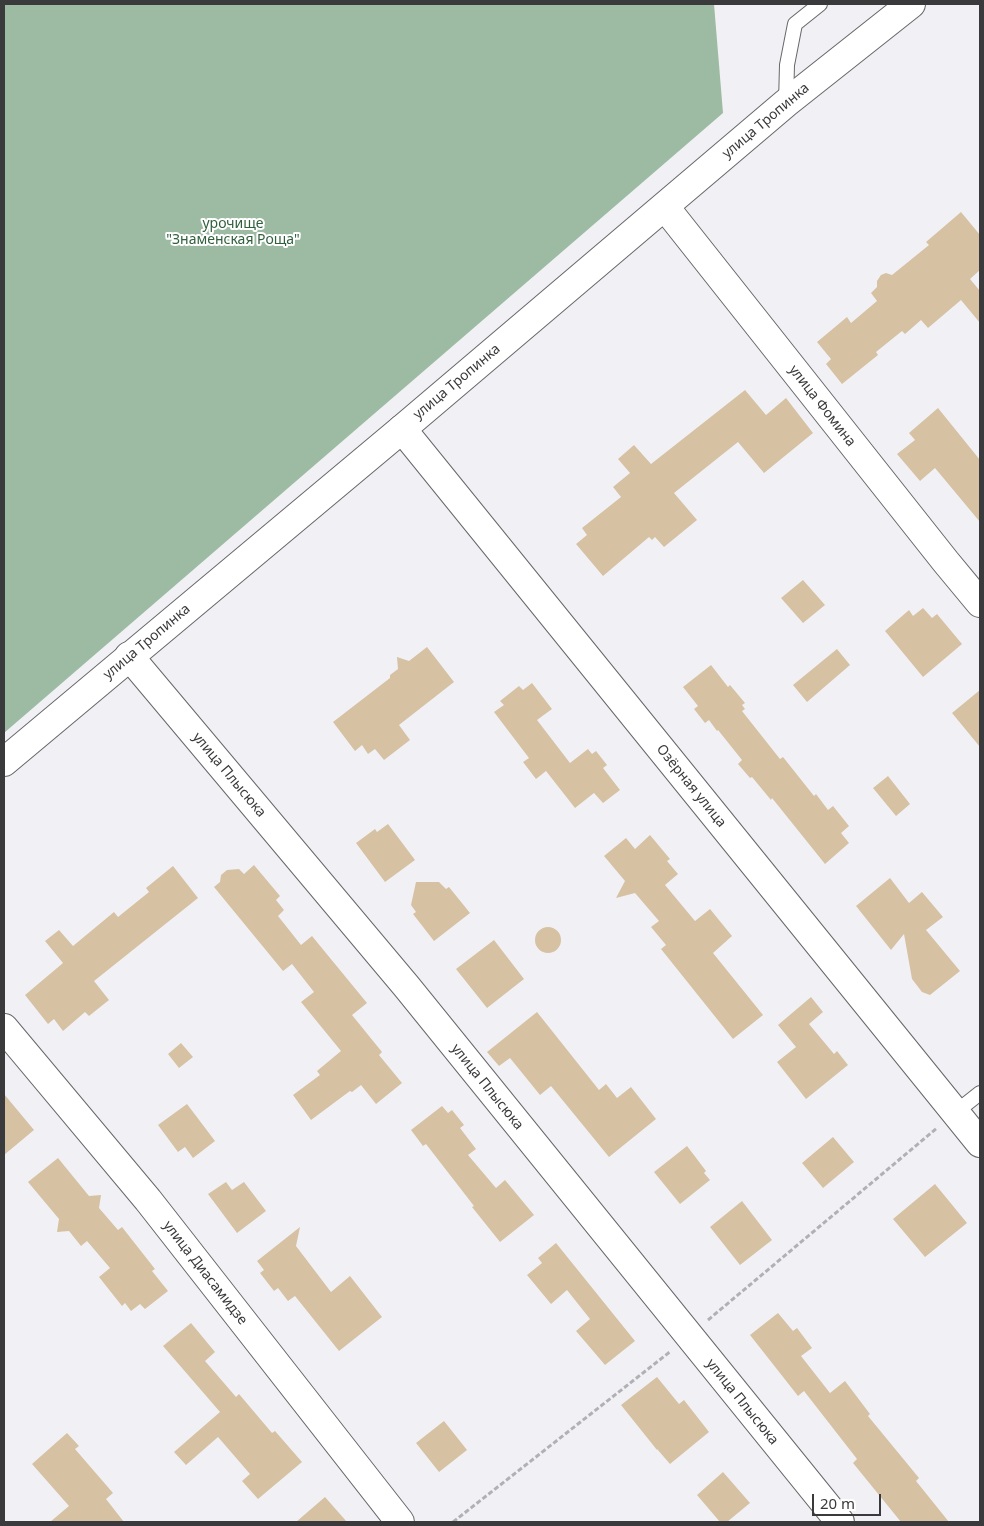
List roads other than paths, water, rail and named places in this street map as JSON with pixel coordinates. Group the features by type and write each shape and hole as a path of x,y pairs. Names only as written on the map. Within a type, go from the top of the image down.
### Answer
{"street":[{"name":"улица Тропинка","path":"4,762 402,429 786,103 910,4"},
{"name":"улица Фомина","path":"665,207 980,603"},
{"name":"Озёрная улица","path":"402,429 980,1143"},
{"name":"улица Плысюка","path":"129,656 407,987 840,1522"},
{"name":"улица Диасамидзе","path":"4,1028 148,1200 400,1522"}],"lane":[{"path":"786,103 787,65 795,24 820,4"},
{"path":"956,1112 980,1093"}],"park label":[{"name":"урочище \"Знаменская Роща\"","path":"233,232"}]}
